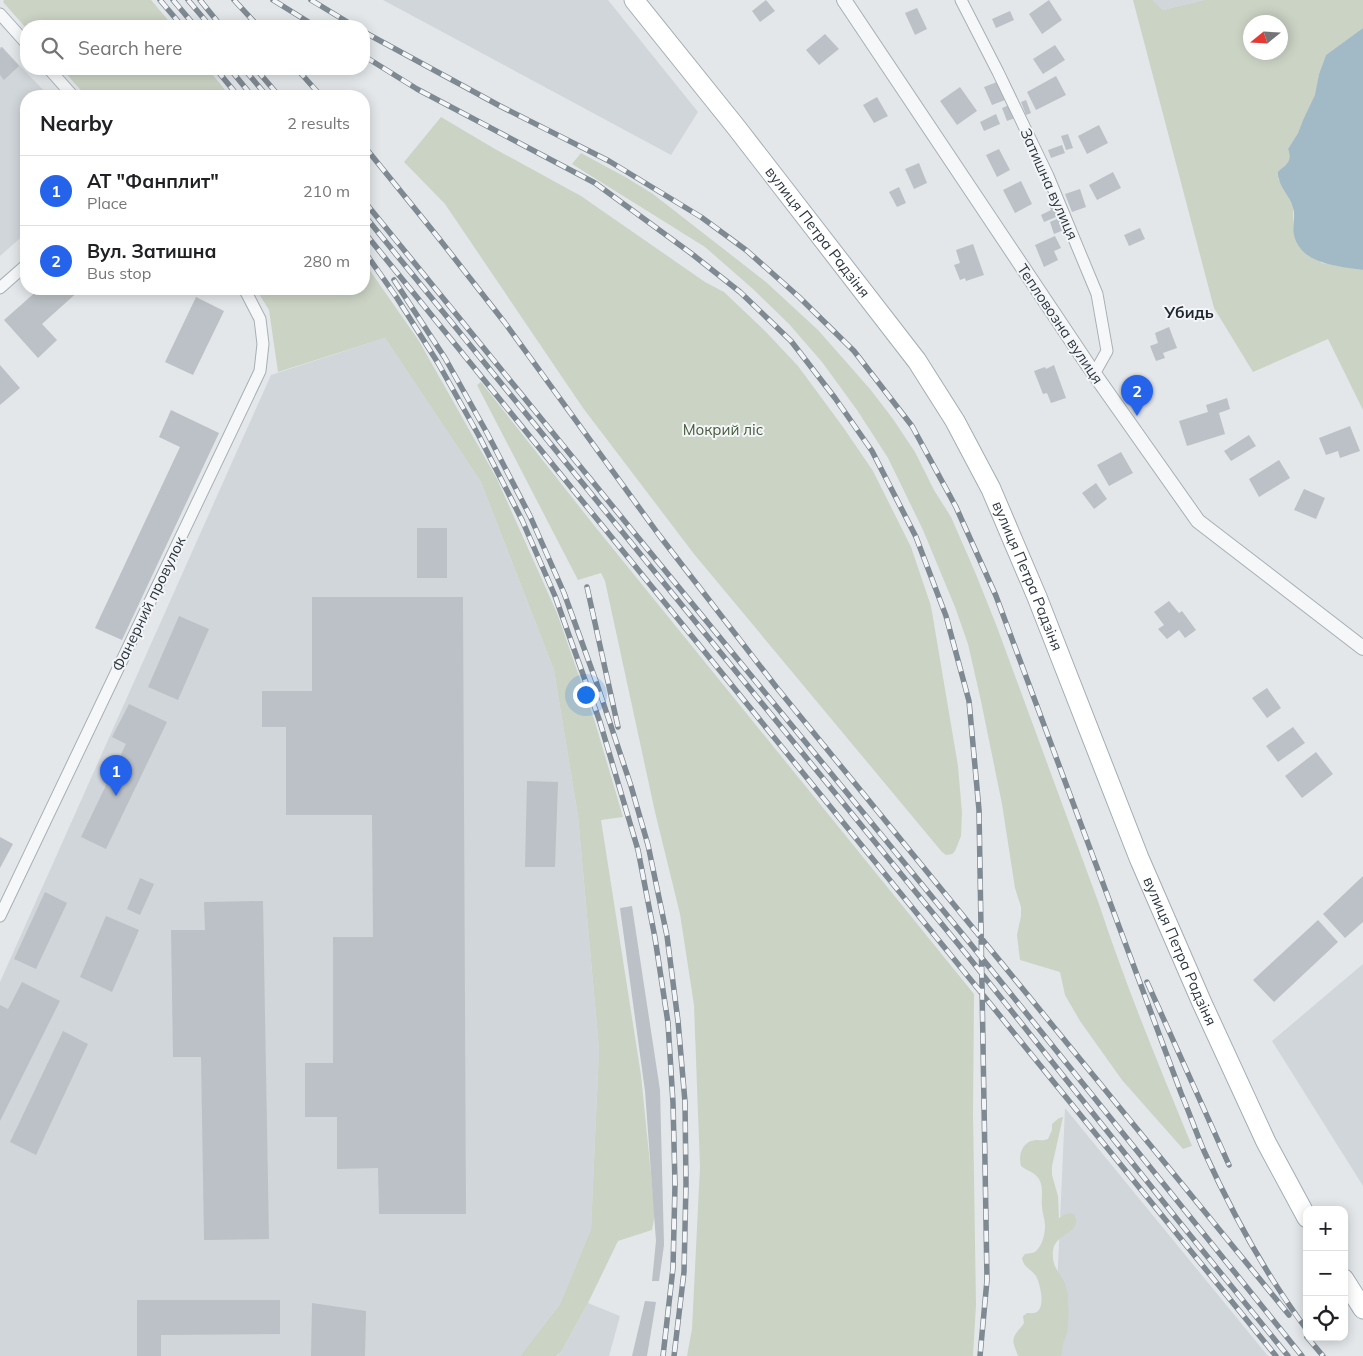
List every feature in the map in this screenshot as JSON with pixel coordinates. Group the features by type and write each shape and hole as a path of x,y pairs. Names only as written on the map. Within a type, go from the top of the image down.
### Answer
{"main road":[{"name":"вулиця Петра Радзіня","path":"634,0 736,127 912,354 955,420 991,489 1030,579 1139,858 1202,1003 1266,1142 1303,1211"},
{"path":"1348,1285 1363,1309"}],"street":[{"name":"Тепловозна вулиця","path":"844,0 1094,374 1198,521 1363,648"},
{"name":"Затишна вулиця","path":"961,0 1048,176 1097,294 1106,351 1094,374"},
{"path":"0,14 20,37"},
{"path":"54,75 68,90"},
{"path":"0,288 20,270"},
{"name":"Фанерний провулок","path":"0,916 260,371 263,344 260,319 248,295"}],"shaded area":[{"path":"383,0 608,0 698,112 671,155"},
{"path":"1153,0 1204,0 1163,10"},
{"path":"0,47 2,47 20,66 20,75 29,75 43,90 20,90 20,238 0,256"},
{"path":"385,338 481,482 554,670 578,816 599,1049 591,1229 560,1304 520,1356 0,1356 0,982 271,375"},
{"path":"1363,964 1363,1186 1272,1041"},
{"path":"1065,1108 1268,1356 1054,1356"},
{"path":"588,1303 620,1316 609,1356 557,1356 561,1352"}],"green space":[{"path":"4,0 151,0 168,20 20,21 3,2"},
{"path":"1133,0 1153,0 1163,10 1204,0 1363,0 1363,28 1326,55 1319,74 1316,95 1298,133 1288,149 1290,161 1284,166 1278,179 1286,191 1293,208 1294,234 1298,244 1322,263 1363,270 1363,410 1328,339 1253,372 1214,308"},
{"path":"67,75 213,75 225,90 81,90"},
{"name":"Мокрий ліс","path":"441,117 581,196 705,282 724,292 798,366 843,427 873,471 911,547 931,606 958,766 962,813 961,836 952,854 946,855 942,852 694,554 583,408 445,204 404,162"},
{"path":"581,153 653,194 766,282 818,330 870,389 915,452 934,490 951,517 997,627 1109,935 1192,1146 1183,1149 1122,1080 1080,1021 1065,995 1060,972 1020,960 1017,935 1021,907 1015,888 1002,804 968,644 923,530 888,458 857,410 822,362 789,324 705,247 572,164"},
{"path":"370,271 419,341 497,479 557,613 595,722 623,817 601,820 641,1075 655,1214 652,1230 618,1241 588,1303 561,1352 556,1356 520,1356 560,1304 591,1229 599,1049 578,816 554,670 481,482 385,338 278,372 269,310 260,295 370,295"},
{"path":"481,382 593,524 974,994 973,1113 976,1305 973,1356 687,1356 692,1329 700,1167 694,1005 680,914 655,812 605,581 601,573 578,580 477,385"},
{"path":"1063,1117 1052,1166 1052,1175 1058,1196 1059,1218 1070,1214 1075,1215 1076,1222 1072,1230 1058,1240 1053,1251 1053,1258 1067,1290 1069,1312 1067,1333 1061,1356 1018,1356 1013,1341 1024,1323 1023,1316 1027,1313 1038,1311 1041,1304 1040,1289 1036,1276 1026,1266 1022,1258 1025,1254 1033,1253 1038,1249 1043,1240 1045,1226 1041,1182 1035,1175 1021,1166 1020,1157 1022,1149 1027,1143 1048,1139 1052,1130 1052,1124"}],"water":[{"path":"1363,28 1363,270 1332,265 1304,253 1294,235 1294,211 1278,177 1278,172 1289,160 1288,149 1298,133 1315,95 1319,74 1326,55"}],"building":[{"path":"766,0 775,11 760,22 752,11"},
{"path":"1049,0 1062,20 1042,34 1029,14"},
{"path":"917,8 927,29 915,35 905,13"},
{"path":"1010,11 1014,20 996,28 992,19"},
{"path":"825,34 839,49 819,65 806,50"},
{"path":"1055,45 1065,60 1043,74 1033,59"},
{"path":"2,47 19,66 4,80 0,75 0,49"},
{"path":"1056,76 1066,95 1036,110 1027,92"},
{"path":"997,82 1005,100 992,105 984,87"},
{"path":"960,87 977,111 957,125 940,101"},
{"path":"877,97 888,116 874,123 863,105"},
{"path":"1026,100 1031,113 1026,115 1021,102"},
{"path":"1009,105 1015,118 1007,121 1002,108"},
{"path":"996,114 1000,124 984,131 980,122"},
{"path":"1099,125 1108,143 1087,154 1078,136"},
{"path":"1068,134 1073,148 1066,150 1061,136"},
{"path":"1062,145 1065,153 1051,158 1048,150"},
{"path":"999,149 1010,170 997,177 986,155"},
{"path":"919,163 927,183 914,189 905,169"},
{"path":"1113,172 1121,188 1097,200 1089,185"},
{"path":"1021,181 1032,204 1015,213 1003,190"},
{"path":"899,187 906,203 897,207 889,192"},
{"path":"1080,189 1086,207 1072,212 1065,194"},
{"path":"1056,202 1061,215 1044,222 1041,215 1051,210 1049,205"},
{"path":"1061,217 1066,229 1054,234 1050,222"},
{"path":"1140,228 1145,239 1129,246 1124,235"},
{"path":"1055,236 1061,248 1054,251 1058,260 1044,267 1035,245"},
{"path":"973,244 984,275 966,281 965,278 960,280 954,265 960,263 956,250"},
{"path":"32,295 74,295 42,324 57,340 38,358 4,320"},
{"path":"196,297 224,311 193,375 165,362"},
{"path":"1169,327 1177,348 1163,353 1165,358 1156,361 1150,346 1158,343 1155,333"},
{"path":"0,365 20,388 0,405"},
{"path":"1054,365 1066,398 1051,403 1047,393 1043,394 1034,371 1045,367 1046,369"},
{"path":"1227,398 1230,409 1219,413 1225,434 1187,446 1179,421 1208,412 1206,405"},
{"path":"171,410 219,433 122,640 95,628 180,447 159,437"},
{"path":"1350,426 1360,451 1340,458 1338,451 1326,455 1319,438"},
{"path":"1249,435 1256,446 1231,461 1224,451"},
{"path":"1121,452 1133,473 1109,486 1097,465"},
{"path":"1279,460 1290,478 1259,497 1249,479"},
{"path":"1096,483 1107,499 1094,509 1082,493"},
{"path":"1304,489 1325,498 1316,519 1294,510"},
{"path":"417,528 447,528 447,578 417,578"},
{"path":"312,597 463,597 466,1214 379,1214 378,1168 337,1169 337,1117 305,1117 305,1063 333,1063 333,937 373,937 372,815 286,815 286,727 262,727 262,691 312,691"},
{"path":"1169,601 1179,613 1182,611 1196,630 1185,638 1179,630 1167,639 1158,629 1164,625 1154,612"},
{"path":"179,616 209,629 178,700 148,687"},
{"path":"1267,688 1281,708 1267,718 1252,698"},
{"path":"129,704 167,722 106,849 81,837 126,744 112,737"},
{"path":"1293,727 1305,743 1278,762 1266,746"},
{"path":"1316,752 1333,774 1302,798 1285,776"},
{"path":"527,781 558,782 555,867 525,867"},
{"path":"0,837 13,844 0,868"},
{"path":"1363,876 1363,922 1345,938 1323,914"},
{"path":"140,878 154,884 140,915 127,909"},
{"path":"45,892 67,903 36,969 14,959"},
{"path":"263,901 269,1239 204,1240 201,1057 173,1057 171,930 205,930 204,902"},
{"path":"632,906 660,1090 664,1245 659,1281 652,1281 656,1241 645,1091 620,908"},
{"path":"106,916 139,930 112,992 80,977"},
{"path":"1318,920 1338,942 1274,1002 1253,980"},
{"path":"22,982 60,1001 0,1121 0,1005 8,1009"},
{"path":"63,1031 88,1044 36,1155 10,1142"},
{"path":"137,1300 280,1300 280,1334 161,1335 161,1356 137,1356"},
{"path":"645,1301 656,1302 647,1356 632,1356"},
{"path":"312,1303 366,1311 365,1356 311,1356"}],"railway":[{"path":"160,0 177,20"},
{"path":"173,0 190,20"},
{"path":"188,0 205,20"},
{"path":"200,0 216,20"},
{"path":"234,0 252,20"},
{"path":"273,0 305,20"},
{"path":"311,0 344,20"},
{"path":"370,35 500,106 609,161 701,217 746,250 799,297 854,351 912,426 956,507 996,596 1204,1151 1251,1243 1303,1324"},
{"path":"370,60 417,89 595,183 692,254 740,292 791,341 835,398 872,451 916,537 946,616 969,701 979,810 987,1280 980,1356"},
{"path":"221,75 233,90"},
{"path":"235,75 247,90"},
{"path":"249,75 262,90"},
{"path":"261,75 274,90"},
{"path":"302,75 316,90"},
{"path":"370,153 505,323 659,535 777,688 1289,1315"},
{"path":"370,208 969,942 1302,1356"},
{"path":"370,222 967,955 1288,1356"},
{"path":"370,239 1276,1356"},
{"path":"370,260 438,363 479,436 522,520 555,596 600,722 638,850 655,938 668,1023 673,1103 675,1185 673,1268 663,1356"},
{"path":"394,280 445,358 530,516 564,593 597,684 631,786 648,845 667,936 678,1021 685,1102 684,1272 674,1356"},
{"path":"587,587 618,727"},
{"path":"1147,982 1229,1165"},
{"path":"1310,1341 1323,1356"}],"place":[{"name":"Вул. Затишна","path":"1137,416"},
{"name":"АТ \"Фанплит\"","path":"116,796"}],"district":[{"name":"Убидь","path":"1189,312"}]}
